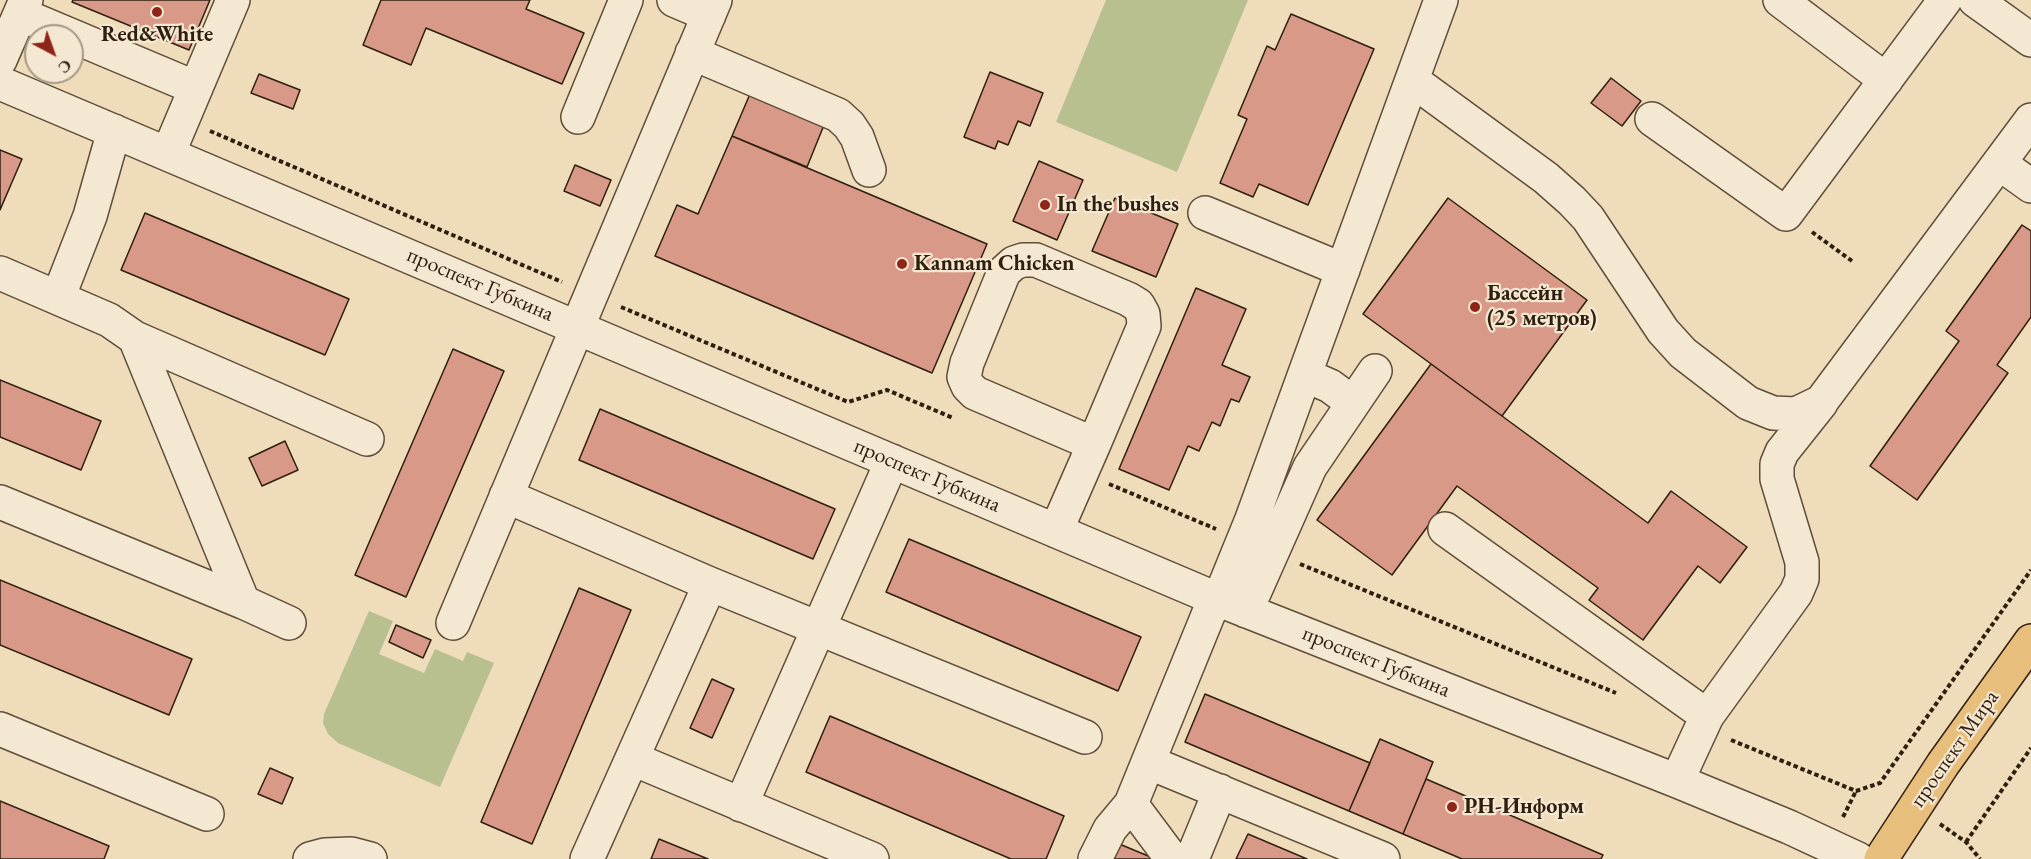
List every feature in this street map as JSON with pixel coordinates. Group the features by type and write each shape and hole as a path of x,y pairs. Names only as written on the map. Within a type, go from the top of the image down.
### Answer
{"main road":[{"name":"проспект Мира","path":"1881,859 1943,764 2031,641"}],"street":[{"path":"168,154 233,0"},
{"path":"578,117 626,0"},
{"path":"453,623 712,7 674,0"},
{"path":"1257,546 1305,375 1441,0"},
{"path":"1780,0 1886,80"},
{"path":"1652,118 1786,214 1945,0"},
{"path":"1975,0 2031,40"},
{"path":"0,60 23,7 196,88"},
{"path":"692,53 838,115 849,125 857,138 869,170"},
{"path":"1412,80 1546,178 1572,201 1588,218 1663,331 1683,353 1748,403 1773,413 1796,414 1821,402"},
{"name":"проспект Губкина","path":"0,83 1227,603 1677,781 1789,827 1858,859"},
{"path":"1677,781 1704,722 1796,593 1802,579 1802,562 1777,479 1782,452 2031,120"},
{"path":"58,298 90,216 114,131"},
{"path":"1999,164 2031,186"},
{"path":"1205,213 1343,270"},
{"path":"1056,531 1088,458 1144,326 1143,314 1138,305 1128,299 1036,260 1014,263 1004,272 967,363 964,377 968,386 975,393 1088,458"},
{"path":"0,273 109,320 135,338 367,439"},
{"path":"135,338 243,602"},
{"path":"1095,859 1110,829 1131,804 1148,762 1257,546 1375,371"},
{"path":"1305,375 1330,386 1353,403"},
{"path":"741,805 892,461"},
{"path":"506,496 710,584 1085,737"},
{"path":"0,502 289,623"},
{"path":"1445,529 1704,722"},
{"path":"587,859 710,584"},
{"path":"0,729 207,814"},
{"path":"633,759 872,859"},
{"path":"1148,762 1383,859"},
{"path":"1192,859 1220,791"},
{"path":"1131,804 1172,859"},
{"path":"310,859 325,855 351,854 370,859"}],"path":[{"path":"183,119 848,402 887,390 963,422"},
{"path":"1786,214 1852,261"},
{"path":"1088,458 1257,546 1624,696"},
{"path":"1704,722 1856,791 1880,783 2031,570"},
{"path":"1980,859 1966,842 2031,748"}],"green space":[{"path":"1106,0 1248,0 1177,172 1056,122"},
{"path":"369,611 393,621 379,654 424,673 435,649 463,661 467,652 494,663 440,787 338,743 328,734 323,723 324,714"}],"building":[{"path":"73,0 210,0 189,50 72,2"},
{"path":"381,0 530,0 526,9 584,33 562,84 426,28 411,65 363,45"},
{"path":"1291,14 1374,49 1308,205 1259,184 1253,197 1220,183 1247,119 1238,115 1267,46 1275,50"},
{"path":"990,72 1043,93 1030,126 1018,121 1008,145 998,141 995,149 964,137"},
{"path":"259,74 300,90 293,109 251,93"},
{"path":"1611,78 1641,101 1622,126 1591,103"},
{"path":"750,94 824,125 807,167 732,136"},
{"path":"732,136 987,244 932,373 655,256 677,205 698,214"},
{"path":"0,150 22,159 0,210"},
{"path":"1039,161 1083,180 1057,240 1013,221"},
{"path":"575,165 611,180 600,206 564,191"},
{"path":"1115,198 1178,224 1156,277 1092,251"},
{"name":"Бассейн (25 метров)","path":"1448,198 1587,300 1502,416 1363,314"},
{"path":"145,213 349,299 325,355 121,270"},
{"path":"2022,225 2031,231 2031,317 1997,365 2008,373 1917,500 1870,466 1959,341 1946,331"},
{"path":"1196,288 1246,309 1222,365 1250,377 1239,402 1231,399 1220,426 1212,422 1199,451 1188,446 1169,490 1119,469"},
{"path":"453,349 504,371 406,597 355,575"},
{"path":"1431,364 1648,523 1671,491 1747,547 1720,583 1698,566 1643,640 1589,600 1598,588 1457,486 1392,575 1317,520"},
{"path":"0,380 101,421 81,470 0,437"},
{"path":"600,409 835,509 813,559 579,460"},
{"path":"285,441 298,470 262,486 249,458"},
{"path":"909,539 1141,637 1118,691 886,592"},
{"path":"0,580 192,659 169,715 0,645"},
{"path":"579,588 631,610 532,844 481,822"},
{"path":"396,625 431,640 423,658 389,642"},
{"path":"712,679 734,689 712,738 690,728"},
{"path":"1205,694 1370,763 1349,811 1185,742"},
{"path":"830,716 1064,816 1046,859 1011,859 806,772"},
{"path":"1380,739 1433,762 1403,834 1349,811"},
{"path":"270,768 293,778 282,804 258,794"},
{"name":"РН-Информ","path":"1426,779 1603,855 1601,859 1462,859 1403,834"},
{"path":"0,801 109,846 104,859 0,859"},
{"path":"1248,834 1307,859 1236,859"},
{"path":"659,839 708,859 651,859"},
{"path":"1117,843 1153,858 1153,859 1110,859"}],"place":[{"name":"Red&White","path":"157,12"},
{"name":"In the bushes","path":"1045,205"},
{"name":"Kannam Chicken","path":"902,264"},
{"name":"Бассейн (25 метров)","path":"1475,307"},
{"name":"РН-Информ","path":"1452,807"}]}
